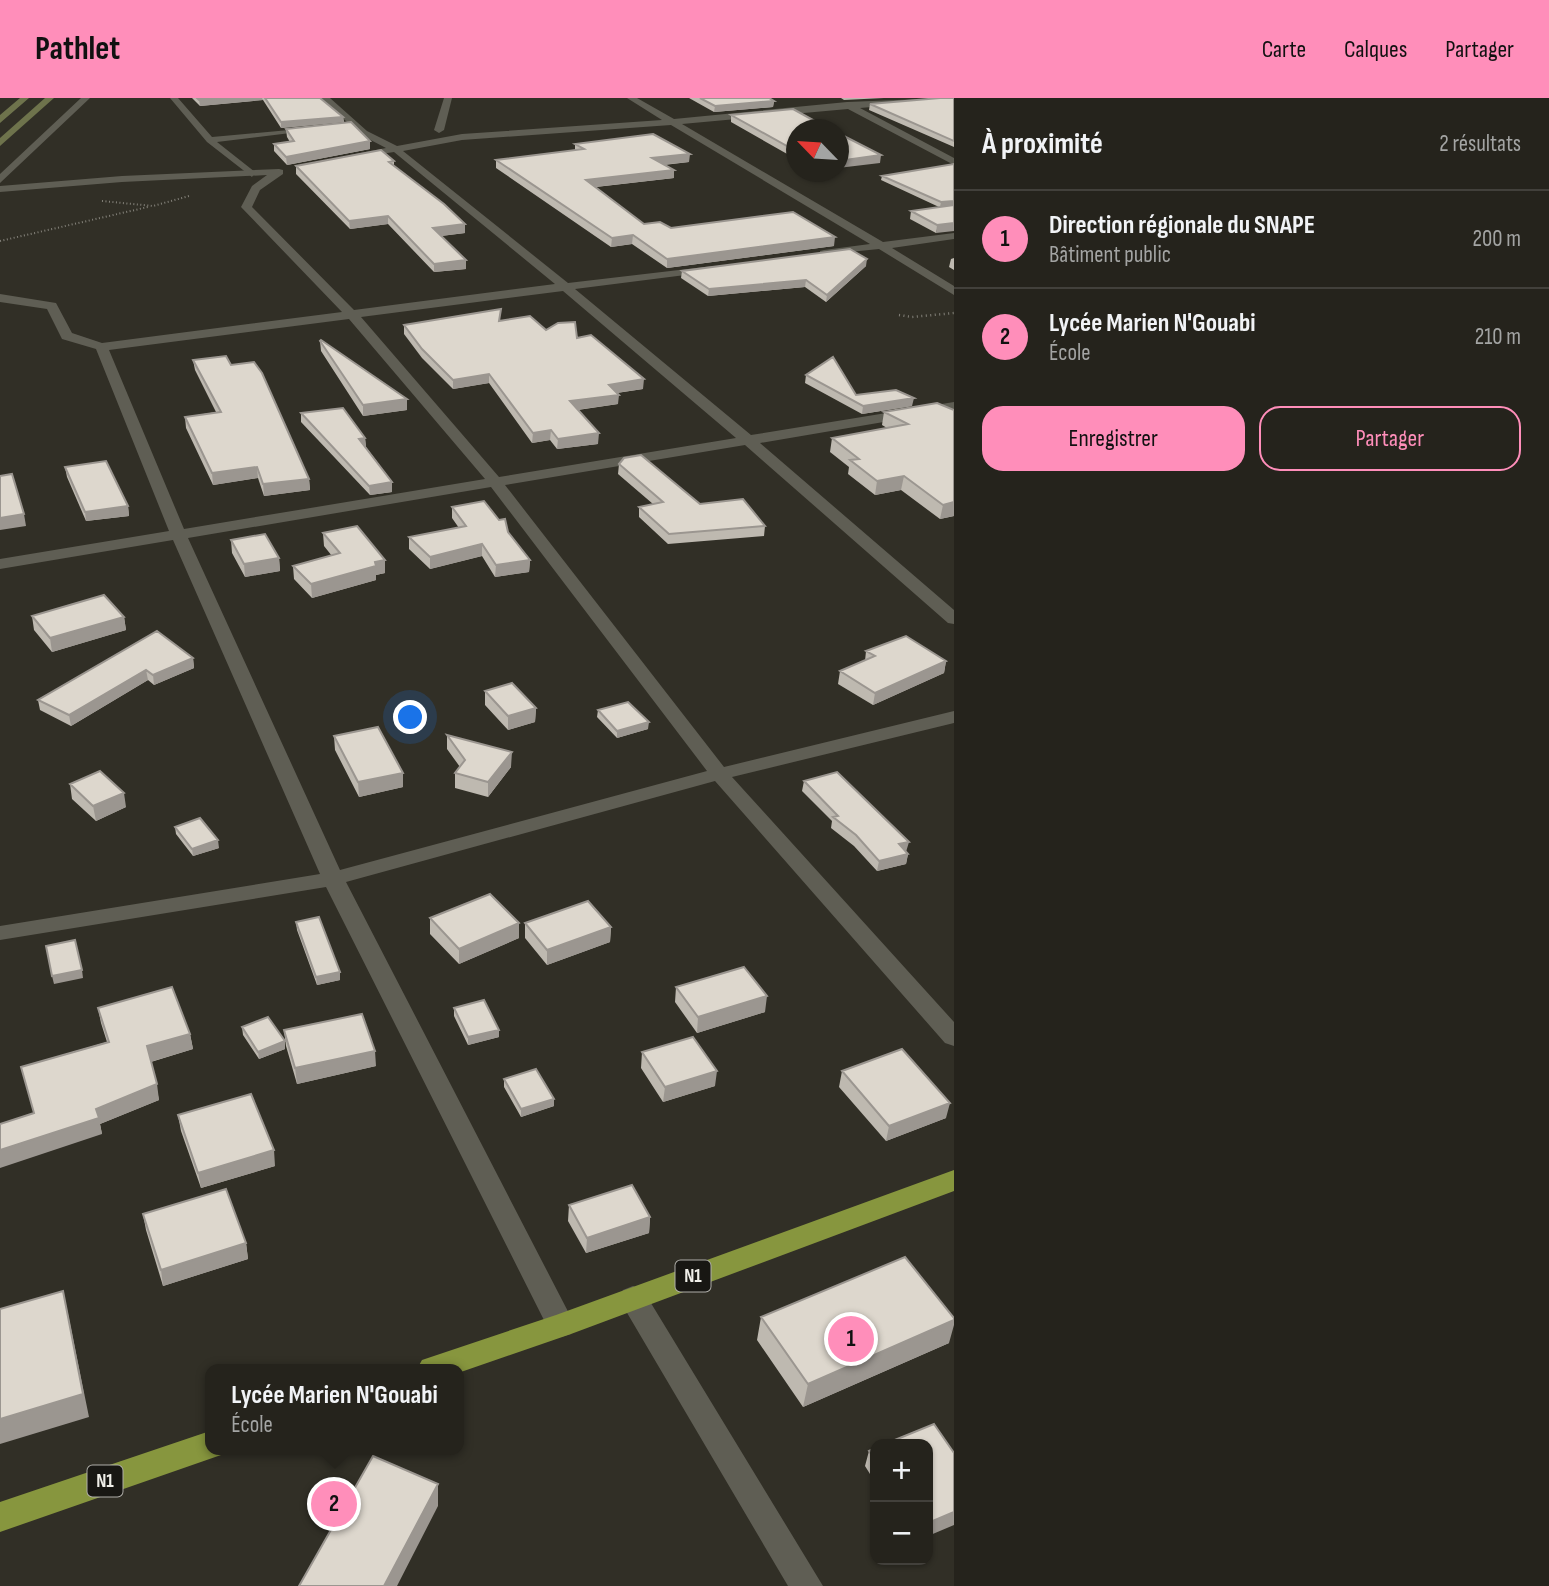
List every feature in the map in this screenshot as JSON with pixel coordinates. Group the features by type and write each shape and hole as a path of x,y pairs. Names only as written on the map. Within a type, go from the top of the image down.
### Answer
{"highway":[{"name":"N1","path":"447,1364 561,1325 954,1180"},
{"name":"N1","path":"0,1517 205,1447"}],"main road":[{"path":"0,120 24,98"},
{"path":"0,143 50,98"}],"street":[{"path":"0,180 86,98"},
{"path":"325,98 350,127 394,148 567,285 752,441 954,619"},
{"path":"439,130 448,98"},
{"path":"631,98 883,246 954,291"},
{"path":"833,98 954,162"},
{"path":"342,159 462,137 944,98"},
{"path":"0,189 285,170 256,188 246,207 353,316 496,483 719,774 954,1037"},
{"path":"814,254 954,236"},
{"path":"0,298 52,306 67,336 100,347 718,267"},
{"path":"100,347 178,533 333,879 561,1325"},
{"path":"0,564 954,406"},
{"path":"0,933 333,879 719,774 954,717"},
{"path":"633,1298 806,1586"}],"lane":[{"path":"174,98 210,140 252,174"},
{"path":"210,140 316,130"}],"path":[{"path":"0,241 153,206"},
{"path":"899,315 912,317 954,313"}],"building":[{"path":"265,98 320,98 343,117 281,122"},
{"path":"700,98 769,98 774,101 715,106"},
{"path":"954,98 954,141 870,104"},
{"path":"793,109 811,119 786,119 786,145 731,115"},
{"path":"351,122 370,141 286,157 274,144 294,141 286,129"},
{"path":"653,134 690,154 652,158 674,170 586,180 644,224 660,222 671,228 793,212 835,237 667,259 633,235 612,238 496,160 584,149 575,144"},
{"path":"849,139 881,155 849,159"},
{"path":"381,150 394,161 389,162 444,204 465,224 433,228 466,260 434,264 388,216 349,221 296,166"},
{"path":"954,164 954,201 941,202 882,176"},
{"path":"954,205 954,223 937,225 911,211"},
{"path":"850,249 867,259 827,295 806,280 709,289 682,271"},
{"path":"501,309 499,321 530,316 546,330 558,323 575,322 577,338 591,335 644,379 609,385 619,395 570,401 599,433 558,439 551,430 533,433 489,374 453,380 422,349 404,325"},
{"path":"321,340 407,399 363,405"},
{"path":"226,356 231,365 254,362 262,373 309,479 263,484 257,467 212,473 185,417 221,412 193,360"},
{"path":"833,357 856,395 896,390 914,398 863,406 806,375"},
{"path":"937,403 954,410 954,502 943,505 904,476 877,481 850,460 859,459 832,438 908,424 884,412"},
{"path":"343,408 365,438 359,439 392,482 369,486 301,413"},
{"path":"641,455 700,504 743,499 765,526 669,534 639,507 663,502 619,464 624,458"},
{"path":"106,461 128,506 85,512 65,467"},
{"path":"12,474 24,514 0,518 0,476"},
{"path":"484,501 499,520 505,519 508,532 530,560 496,565 482,544 430,557 409,537 466,526 452,507"},
{"path":"357,526 385,560 375,562 376,566 311,584 293,566 340,553 323,533"},
{"path":"265,534 279,558 244,564 231,540"},
{"path":"104,595 124,617 50,638 32,616"},
{"path":"157,631 193,658 153,675 146,670 69,715 38,700"},
{"path":"906,636 946,661 875,693 840,671 875,656 866,651"},
{"path":"512,683 536,708 508,716 485,691"},
{"path":"628,702 649,722 617,731 598,710"},
{"path":"378,727 403,773 358,782 334,736"},
{"path":"447,735 512,752 488,782 455,773 465,760"},
{"path":"100,771 124,793 93,806 70,784"},
{"path":"837,772 909,842 899,844 908,854 879,861 856,835 833,817 838,816 804,781"},
{"path":"200,818 218,840 192,849 175,827"},
{"path":"490,894 519,923 459,949 430,918"},
{"path":"588,901 611,927 547,950 525,923"},
{"path":"319,917 340,972 316,977 296,922"},
{"path":"75,940 82,970 52,976 46,946"},
{"path":"744,967 767,996 698,1017 676,987"},
{"path":"172,987 190,1034 147,1046 157,1084 96,1109 99,1118 0,1150 0,1124 34,1113 21,1067 109,1042 98,1008"},
{"path":"484,1000 499,1030 468,1037 454,1008"},
{"path":"362,1014 375,1051 295,1068 284,1030"},
{"path":"268,1017 285,1041 258,1052 242,1027"},
{"path":"693,1037 717,1071 665,1087 642,1052"},
{"path":"902,1049 950,1103 889,1126 842,1071"},
{"path":"536,1069 554,1099 521,1109 504,1079"},
{"path":"251,1094 274,1150 198,1173 178,1115"},
{"path":"632,1185 650,1217 587,1238 569,1205"},
{"path":"226,1189 246,1243 161,1270 143,1214"},
{"path":"905,1257 954,1320 808,1384 761,1317"},
{"path":"63,1291 83,1394 0,1419 0,1309"},
{"path":"934,1424 954,1453 954,1512 933,1521 933,1439 897,1439"},
{"path":"373,1456 438,1484 384,1586 299,1586"}],"place":[{"name":"Direction régionale du SNAPE","path":"851,1339"},
{"name":"Lycée Marien N'Gouabi","path":"334,1504"}]}
